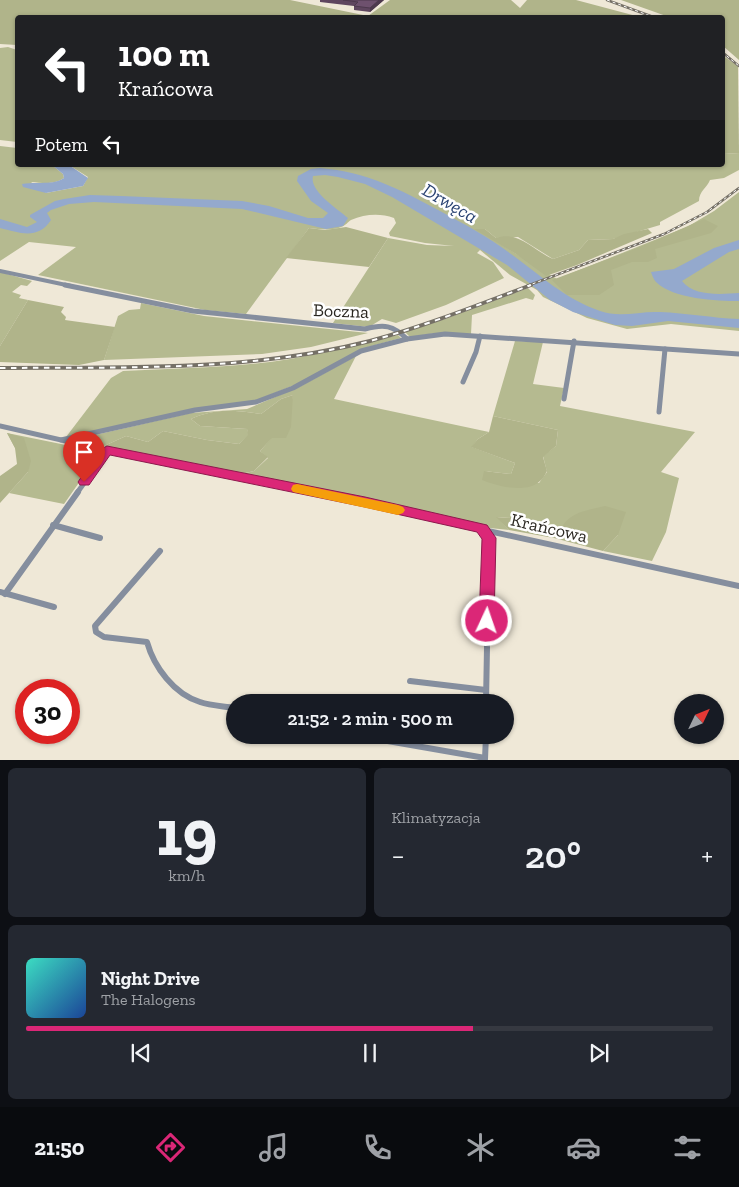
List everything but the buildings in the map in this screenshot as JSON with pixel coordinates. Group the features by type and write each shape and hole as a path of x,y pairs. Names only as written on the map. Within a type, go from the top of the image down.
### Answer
{"street":[{"name":"Boczna","path":"0,271 193,311 365,329 389,324 407,339"},
{"path":"60,441 195,410 256,402 293,388 362,351 407,339 445,334 574,341 739,354"},
{"path":"463,382 476,352 480,336"},
{"path":"564,400 574,341"},
{"path":"659,412 665,349"},
{"name":"Krańcowa","path":"0,426 107,451 365,502 739,586"},
{"path":"54,607 3,593 107,451"},
{"path":"54,525 100,538"},
{"path":"482,528 489,538 486,694"},
{"path":"160,551 95,626 95,632 104,637 147,642 152,659 174,687 199,702 226,706"},
{"path":"410,681 486,690"},
{"path":"403,744 486,759 486,744"}],"green space":[{"path":"0,0 290,0 363,15 15,15 15,45 0,44"},
{"path":"390,0 511,0 520,8 527,0 576,0 632,15 369,15"},
{"path":"621,0 739,0 739,60 725,48 725,15 663,15"},
{"path":"8,47 15,49 15,142 0,140 0,48"},
{"path":"725,57 738,66 739,153 725,154"},
{"path":"0,146 15,148 15,167 54,167 63,174 64,178 56,182 31,182 46,193 83,186 88,177 72,167 725,167 725,154 739,153 739,170 724,178 710,180 700,195 699,201 660,222 660,225 613,239 588,240 579,250 553,259 518,237 496,238 485,229 476,229 557,279 687,227 714,211 739,192 739,331 671,324 627,329 587,318 543,297 537,290 510,275 480,250 477,253 493,262 504,278 446,305 396,323 382,319 369,327 333,323 388,238 427,245 454,246 425,243 390,236 389,233 396,223 394,218 389,216 367,215 351,220 334,229 309,228 246,314 205,310 38,275 76,247 29,242 0,261"},
{"path":"704,219 718,226 711,233 655,249 657,258 648,262 632,262 611,270 614,285 599,295 567,295 552,280 635,249"},
{"path":"346,227 388,238 369,267 286,258 309,228 325,230"},
{"path":"474,229 485,229 496,238 504,236 519,239 553,259 579,250 588,240 613,239 624,234 648,229 652,233 546,276 516,254"},
{"path":"0,272 32,281 27,286 21,285 12,292 21,295 19,298 28,300 0,346"},
{"path":"528,288 535,295 533,300 526,298 472,315 471,334 436,333 410,337 405,332 445,319"},
{"path":"28,300 64,307 61,312 66,317 65,320 115,327 104,360 79,365 0,362 0,346"},
{"path":"141,303 204,316 368,333 311,347 262,354 104,360 118,316 129,310 140,309"},
{"path":"398,335 401,338 368,347 297,384 252,402 198,408 66,437 111,378 123,371 269,362 317,354"},
{"path":"515,341 543,342 533,384 564,388 560,406 695,432 661,472 679,478 666,532 652,561 603,551 618,535 562,529 511,518 497,517 509,530 490,528 238,475 254,471 268,458 260,451 280,425 293,395 281,399 261,414 226,411 200,415 191,419 200,426 247,429 249,435 239,444 163,431 148,442 126,436 104,446 73,440 191,413 247,409 301,386 356,356 334,399 489,432 478,439 472,447 515,463 511,474 484,471 539,483 547,472 543,456 556,446 558,430 493,416"},
{"path":"293,395 291,427 286,438 272,438 260,451 268,457 254,471 237,475 104,446 126,436 148,442 163,431 239,444 248,435 247,429 200,426 191,419 200,415 225,411 261,414 281,399"},
{"path":"493,416 558,430 556,446 543,457 547,471 542,479 534,485 511,488 482,480 484,471 511,474 515,463 471,447 478,439 489,432"},
{"path":"7,433 99,454 64,504 9,493 28,472"},
{"path":"7,433 24,438 31,461 28,472 0,503 0,476 17,464 15,448"},
{"path":"605,506 626,512 618,535 603,551 554,538 509,530 496,517 511,518 561,529 564,523 574,515"}],"water":[{"path":"54,167 72,167 88,178 83,186 46,193 23,187 22,184 54,182 64,178 63,174"},
{"path":"320,168 353,173 411,196 485,236 564,293 600,311 615,314 652,312 739,319 739,328 668,321 632,326 615,325 573,312 550,300 507,265 392,197 365,184 325,175 313,176 315,188 331,205 348,218 343,226 326,229 242,209 94,202 69,204 51,210 47,213 51,220 46,226 34,233 21,233 0,228 0,219 27,227 37,222 30,215 55,201 90,195 242,201 269,206 308,218 323,218 328,213 311,201 297,181 298,176 311,169"},
{"path":"739,240 739,249 729,252 682,281 687,286 701,292 717,294 739,293 739,301 696,298 673,292 656,282 652,275 651,272 674,269 714,248"}],"railway":[{"path":"607,0 648,15"},
{"path":"725,54 739,66"},
{"path":"527,286 664,234 707,212 739,188"},
{"path":"0,368 186,366 232,363 324,351 370,341 411,329 531,285"}],"slow traffic":[{"path":"297,489 398,510"}],"route":[{"path":"84,482 107,451 365,502 482,528 489,538 487,621"}],"water label":[{"name":"Drwęca","path":"450,203"}]}
